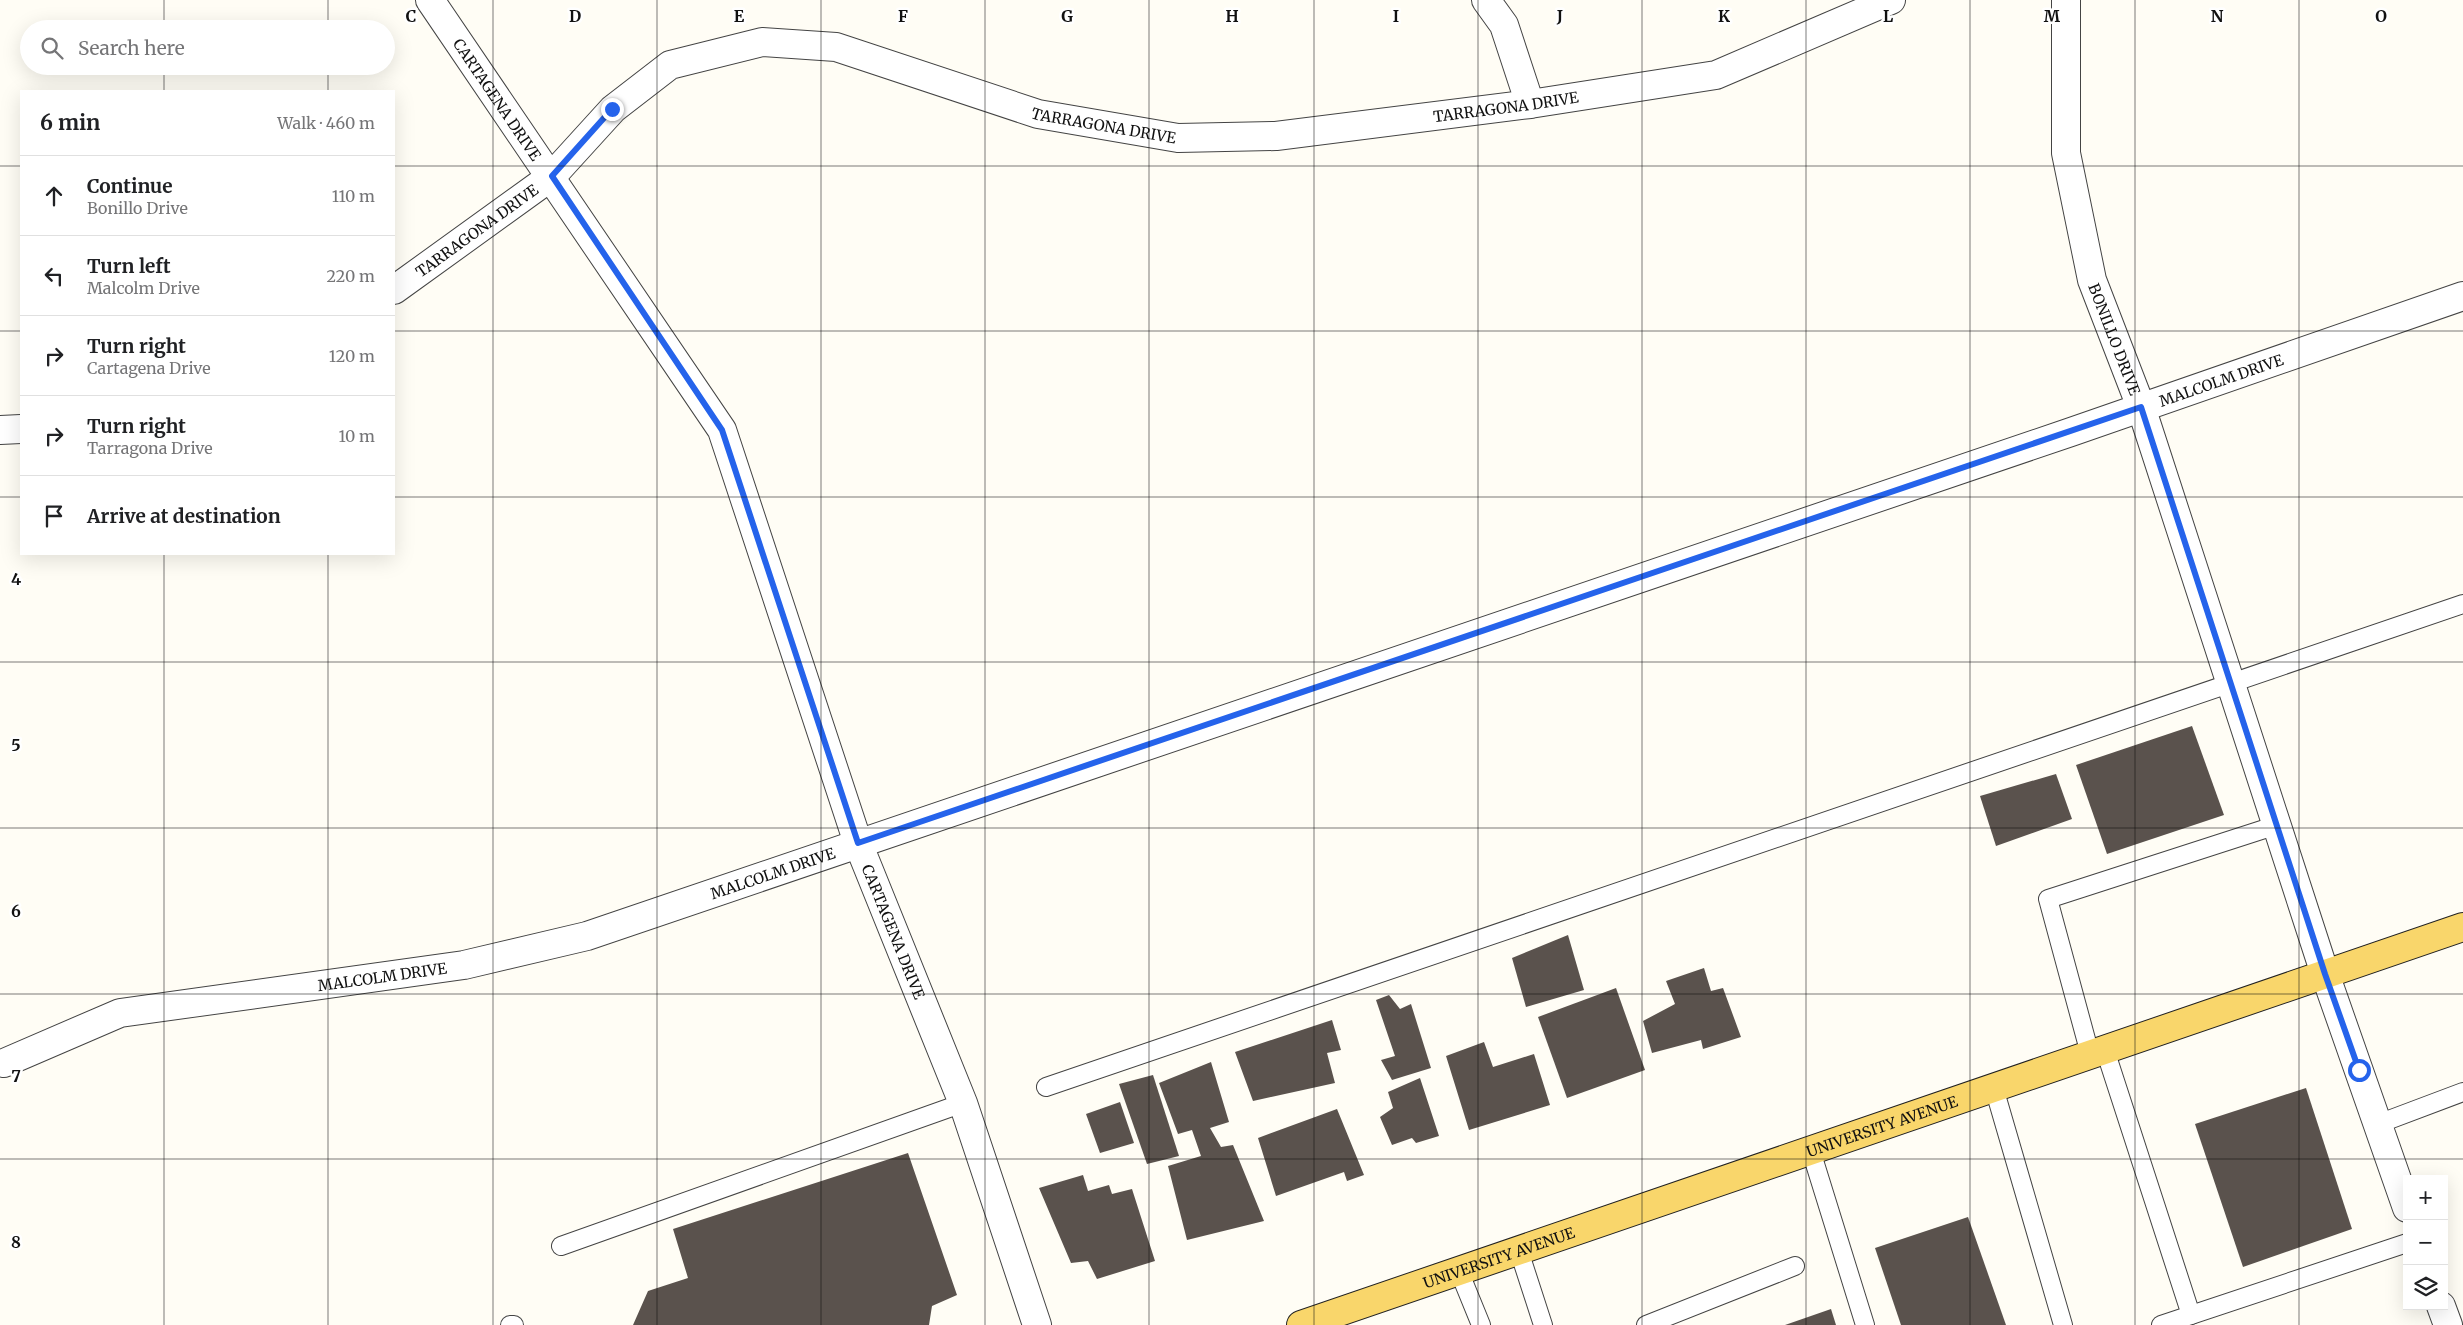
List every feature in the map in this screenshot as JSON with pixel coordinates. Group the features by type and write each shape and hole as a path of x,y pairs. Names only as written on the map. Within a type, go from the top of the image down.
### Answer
{"main road":[{"name":"UNIVERSITY AVENUE","path":"1301,1325 1328,1321 1519,1250 2463,927"}],"street":[{"name":"CARTAGENA DRIVE","path":"430,0 552,176 722,430 858,843 962,1103 1036,1325"},
{"path":"1486,0 1504,26 1530,104"},
{"name":"TARRAGONA DRIVE","path":"395,289 552,176 612,109 670,65 762,42 836,46 1038,114 1178,138 1276,136 1530,104 1716,75 1891,0"},
{"name":"BONILLO DRIVE","path":"2066,0 2066,153 2092,280 2141,407 2325,974 2403,1196"},
{"name":"MALCOLM DRIVE","path":"2,1061 120,1013 464,965 587,936 2463,296"},
{"path":"0,430 20,429"},
{"path":"2442,1310 2448,1325"}],"lane":[{"path":"1046,1087 2463,604"},
{"path":"2191,1315 2098,1052 2048,900 2277,825"},
{"path":"1994,1088 2062,1325"},
{"path":"2378,1124 2463,1092"},
{"path":"562,1246 962,1103"},
{"path":"1811,1151 1865,1325"},
{"path":"2161,1325 2403,1244"},
{"path":"1519,1250 1543,1325"},
{"path":"1646,1325 1795,1266"},
{"path":"1460,1271 1481,1325"}],"building":[{"path":"2192,726 2224,815 2107,854 2076,765"},
{"path":"2056,774 2072,819 1996,846 1980,796"},
{"path":"1568,935 1584,990 1526,1007 1512,958"},
{"path":"1704,968 1711,991 1723,988 1741,1037 1703,1049 1701,1040 1652,1053 1643,1021 1675,1004 1666,981"},
{"path":"1616,988 1645,1070 1567,1098 1538,1017"},
{"path":"1389,995 1400,1009 1411,1004 1431,1068 1392,1080 1381,1060 1395,1056 1376,1000"},
{"path":"1332,1020 1341,1050 1327,1053 1335,1083 1253,1101 1235,1052"},
{"path":"1484,1042 1493,1067 1534,1054 1550,1105 1469,1130 1446,1056"},
{"path":"1211,1062 1229,1122 1210,1128 1221,1147 1233,1145 1264,1221 1187,1240 1168,1166 1201,1156 1192,1130 1178,1134 1159,1083"},
{"path":"1153,1075 1179,1156 1147,1164 1119,1084"},
{"path":"1420,1078 1439,1136 1416,1143 1412,1138 1392,1145 1380,1117 1393,1108 1388,1092"},
{"path":"2306,1088 2352,1229 2243,1267 2195,1124"},
{"path":"1120,1102 1134,1143 1100,1153 1086,1114"},
{"path":"1337,1109 1364,1175 1347,1181 1344,1172 1276,1196 1258,1138"},
{"path":"908,1153 957,1295 932,1306 929,1325 633,1325 648,1291 688,1278 673,1229"},
{"path":"1083,1175 1088,1191 1109,1185 1112,1194 1132,1189 1155,1261 1097,1279 1088,1261 1071,1263 1039,1188"},
{"path":"1968,1217 2006,1325 1901,1325 1875,1248"},
{"path":"1831,1309 1836,1325 1785,1325"}],"route":[{"path":"612,109 552,176 722,430 858,843 2141,407 2325,974 2359,1070"}]}
